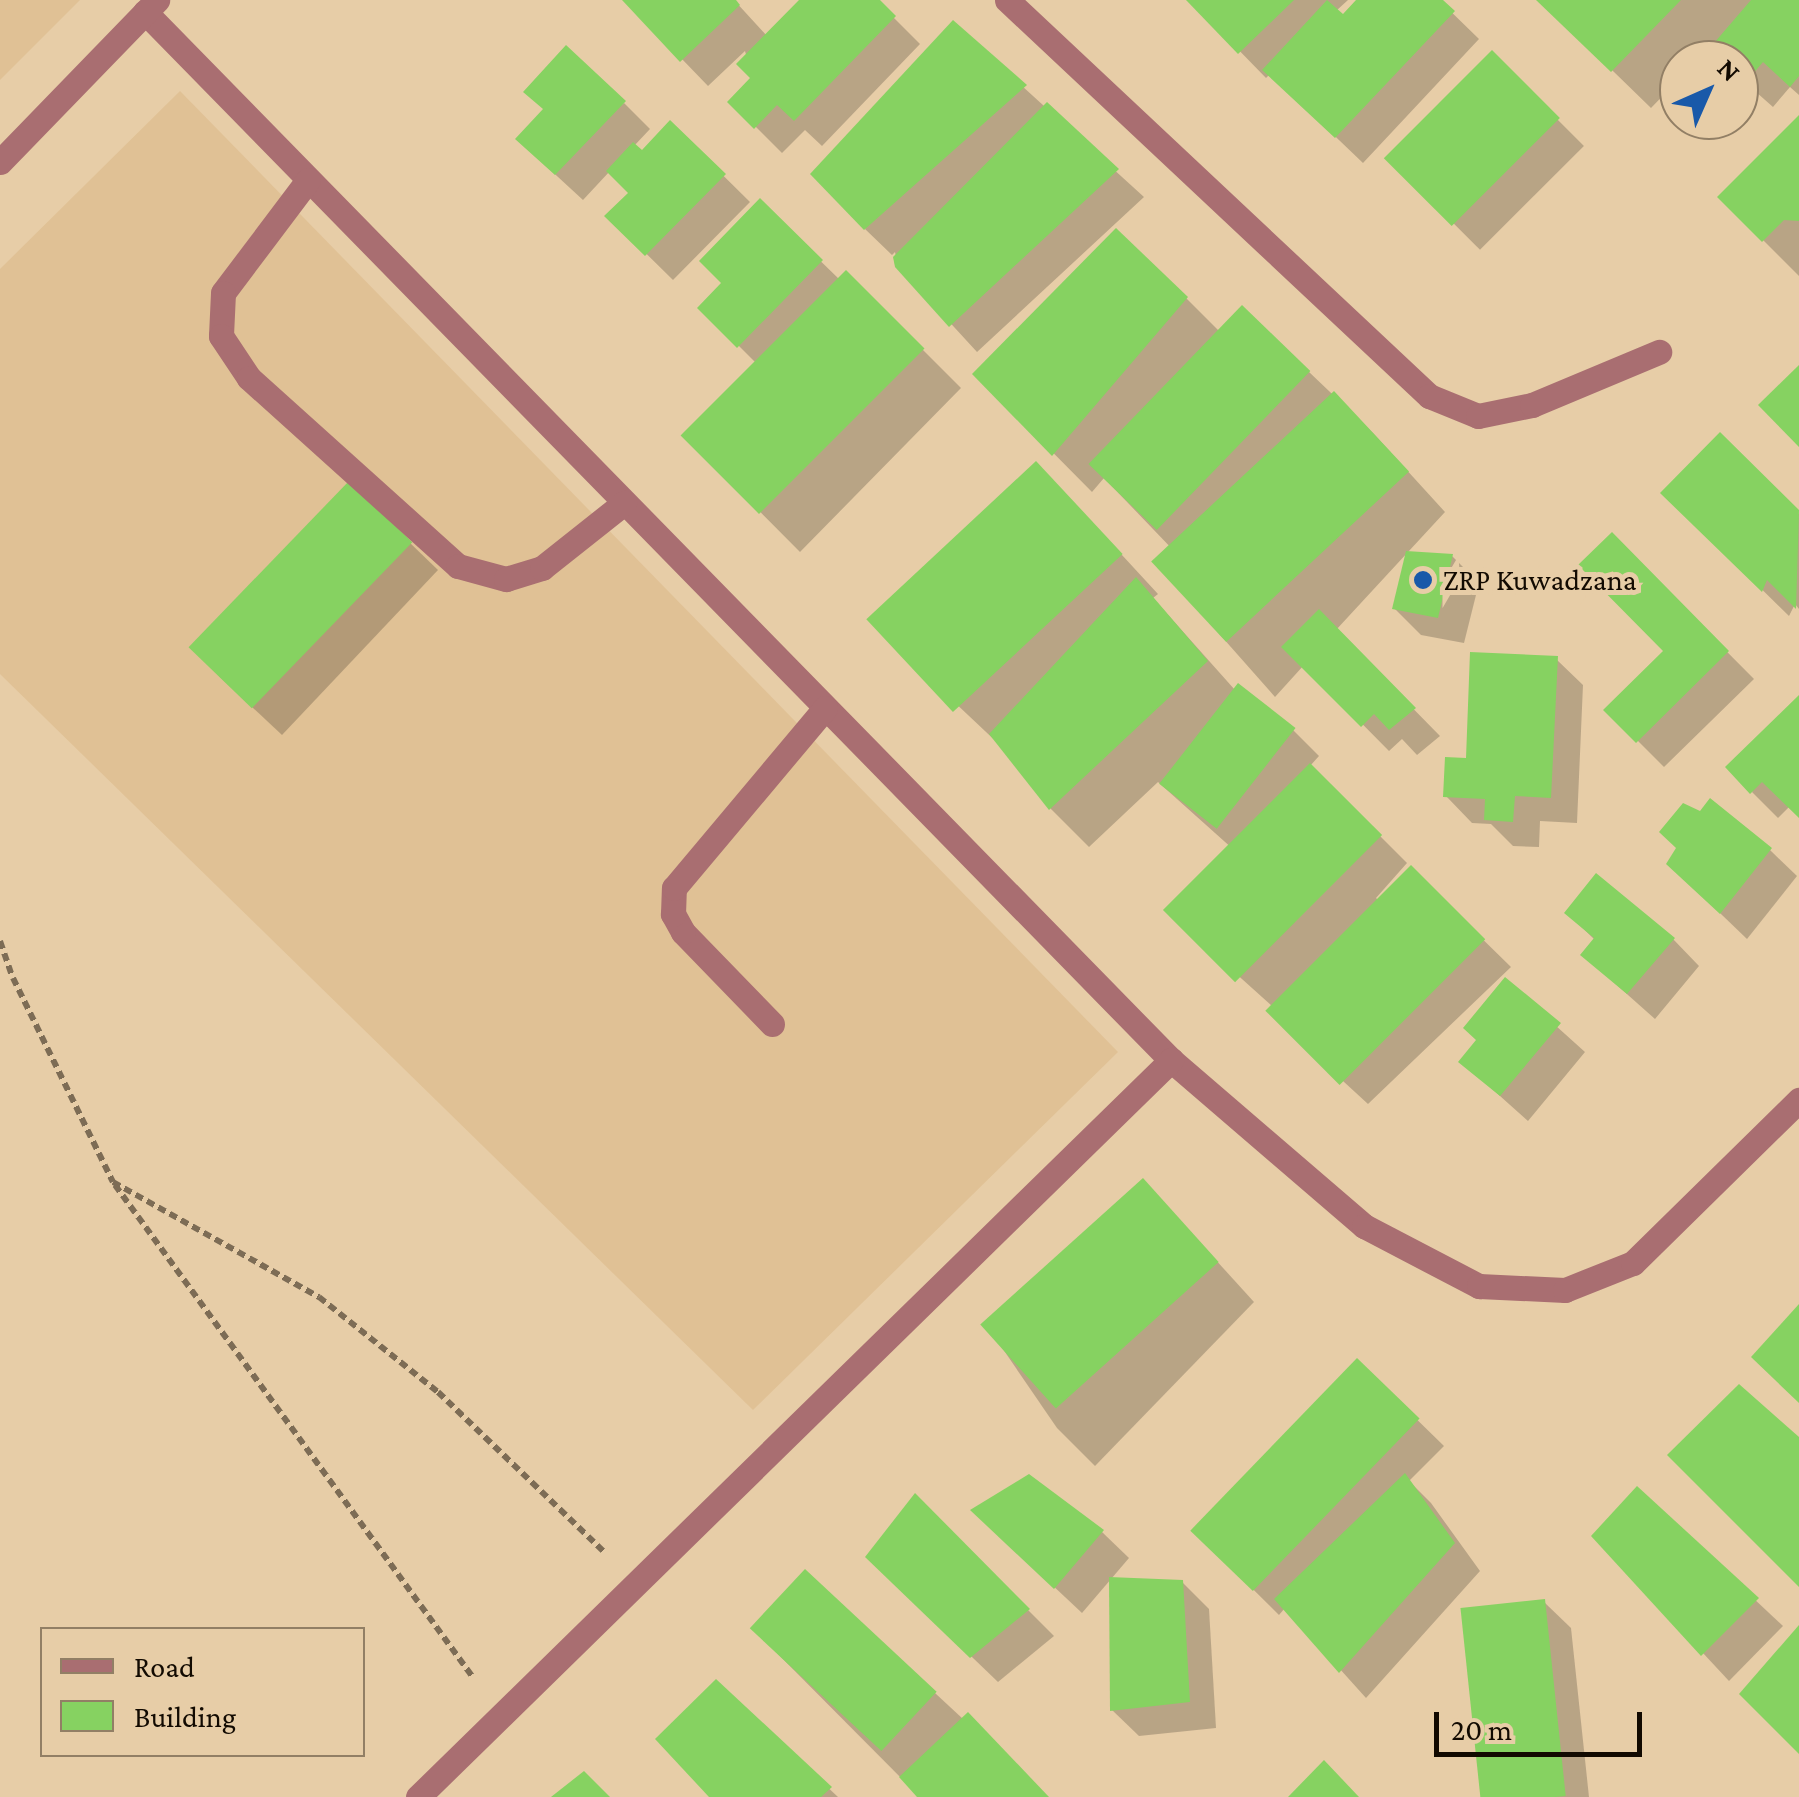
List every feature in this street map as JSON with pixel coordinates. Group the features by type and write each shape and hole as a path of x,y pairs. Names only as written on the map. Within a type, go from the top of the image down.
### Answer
{"street":[{"path":"1007,0 1429,396 1478,416 1532,405 1659,352"},
{"path":"0,162 151,6 308,180 1171,1060 1364,1226 1479,1286 1564,1290 1633,1263 1799,1100"},
{"path":"308,180 222,293 221,336 250,378 458,566 506,579 542,568 624,502"},
{"path":"772,1024 683,932 673,914 674,888 825,708"},
{"path":"418,1797 1171,1060"}],"path":[{"path":"0,942 13,978 113,1182 502,1718"},
{"path":"113,1182 319,1297 438,1392 636,1584"}],"shaded area":[{"path":"0,0 80,0 0,80"},
{"path":"180,91 1118,1052 753,1410 0,674 0,269"}],"building":[{"path":"622,0 736,0 740,5 680,62"},
{"path":"799,0 880,0 896,16 794,121 777,105 754,129 727,102 750,78 736,64"},
{"path":"1186,0 1294,0 1238,54"},
{"path":"1327,0 1343,14 1356,0 1443,0 1455,11 1335,138 1262,70"},
{"path":"1536,0 1681,0 1611,72"},
{"path":"1751,0 1799,0 1799,76 1790,87 1763,62 1759,67 1759,40 1717,40"},
{"path":"953,20 1027,85 864,230 810,174"},
{"path":"566,45 626,101 555,175 515,139 543,109 523,92"},
{"path":"1492,50 1560,118 1452,226 1384,158"},
{"path":"1047,102 1119,169 949,327 895,267 893,257"},
{"path":"1799,115 1799,221 1784,220 1762,242 1717,197"},
{"path":"670,120 726,174 645,256 604,216 628,193 606,171 633,142 642,150"},
{"path":"760,198 823,260 737,348 697,308 721,283 699,261"},
{"path":"1116,228 1188,297 1052,456 972,374"},
{"path":"846,270 924,348 759,514 681,435"},
{"path":"1242,305 1310,371 1157,530 1088,464"},
{"path":"1799,365 1799,447 1758,405"},
{"path":"1334,391 1409,471 1226,642 1151,561"},
{"path":"1720,432 1799,510 1796,609 1767,580 1762,592 1660,493"},
{"path":"1036,461 1123,554 953,712 866,619"},
{"path":"349,481 412,542 252,708 189,647"},
{"path":"1612,532 1729,651 1636,743 1603,710 1663,651 1578,565"},
{"path":"1406,551 1453,554 1438,618 1392,609"},
{"path":"1136,577 1208,661 1049,810 989,734"},
{"path":"1319,609 1416,708 1389,730 1374,714 1361,727 1281,647"},
{"path":"1470,652 1558,656 1551,798 1515,796 1513,822 1484,820 1485,799 1443,797 1445,757 1466,758"},
{"path":"1238,683 1296,728 1217,829 1159,784"},
{"path":"1799,695 1799,818 1762,782 1750,794 1725,767"},
{"path":"1310,763 1382,835 1235,982 1163,910"},
{"path":"1710,798 1772,848 1720,914 1666,864 1676,848 1659,832 1683,803 1700,811"},
{"path":"1411,865 1485,939 1340,1085 1265,1011"},
{"path":"1596,873 1675,938 1627,994 1580,955 1594,938 1564,913"},
{"path":"1505,977 1561,1023 1500,1096 1458,1062 1476,1040 1463,1028"},
{"path":"1143,1178 1219,1262 1056,1409 980,1325"},
{"path":"1799,1304 1799,1403 1751,1357"},
{"path":"1357,1358 1420,1418 1253,1591 1190,1531"},
{"path":"1739,1384 1799,1437 1799,1587 1667,1455"},
{"path":"1405,1473 1455,1543 1339,1673 1274,1599"},
{"path":"1029,1474 1104,1530 1054,1589 970,1510"},
{"path":"1637,1486 1759,1598 1701,1656 1591,1536"},
{"path":"915,1493 1030,1609 970,1658 865,1557"},
{"path":"805,1569 937,1692 881,1751 750,1628"},
{"path":"1109,1577 1183,1580 1190,1702 1110,1711"},
{"path":"1545,1599 1566,1796 1480,1797 1460,1608"},
{"path":"1799,1625 1799,1754 1739,1694"},
{"path":"716,1679 832,1787 821,1797 709,1797 655,1739"},
{"path":"968,1712 1049,1797 917,1797 899,1777"},
{"path":"1324,1760 1359,1797 1288,1797"},
{"path":"584,1771 610,1797 551,1797"}],"place":[{"name":"ZRP Kuwadzana","path":"1423,580"}]}
